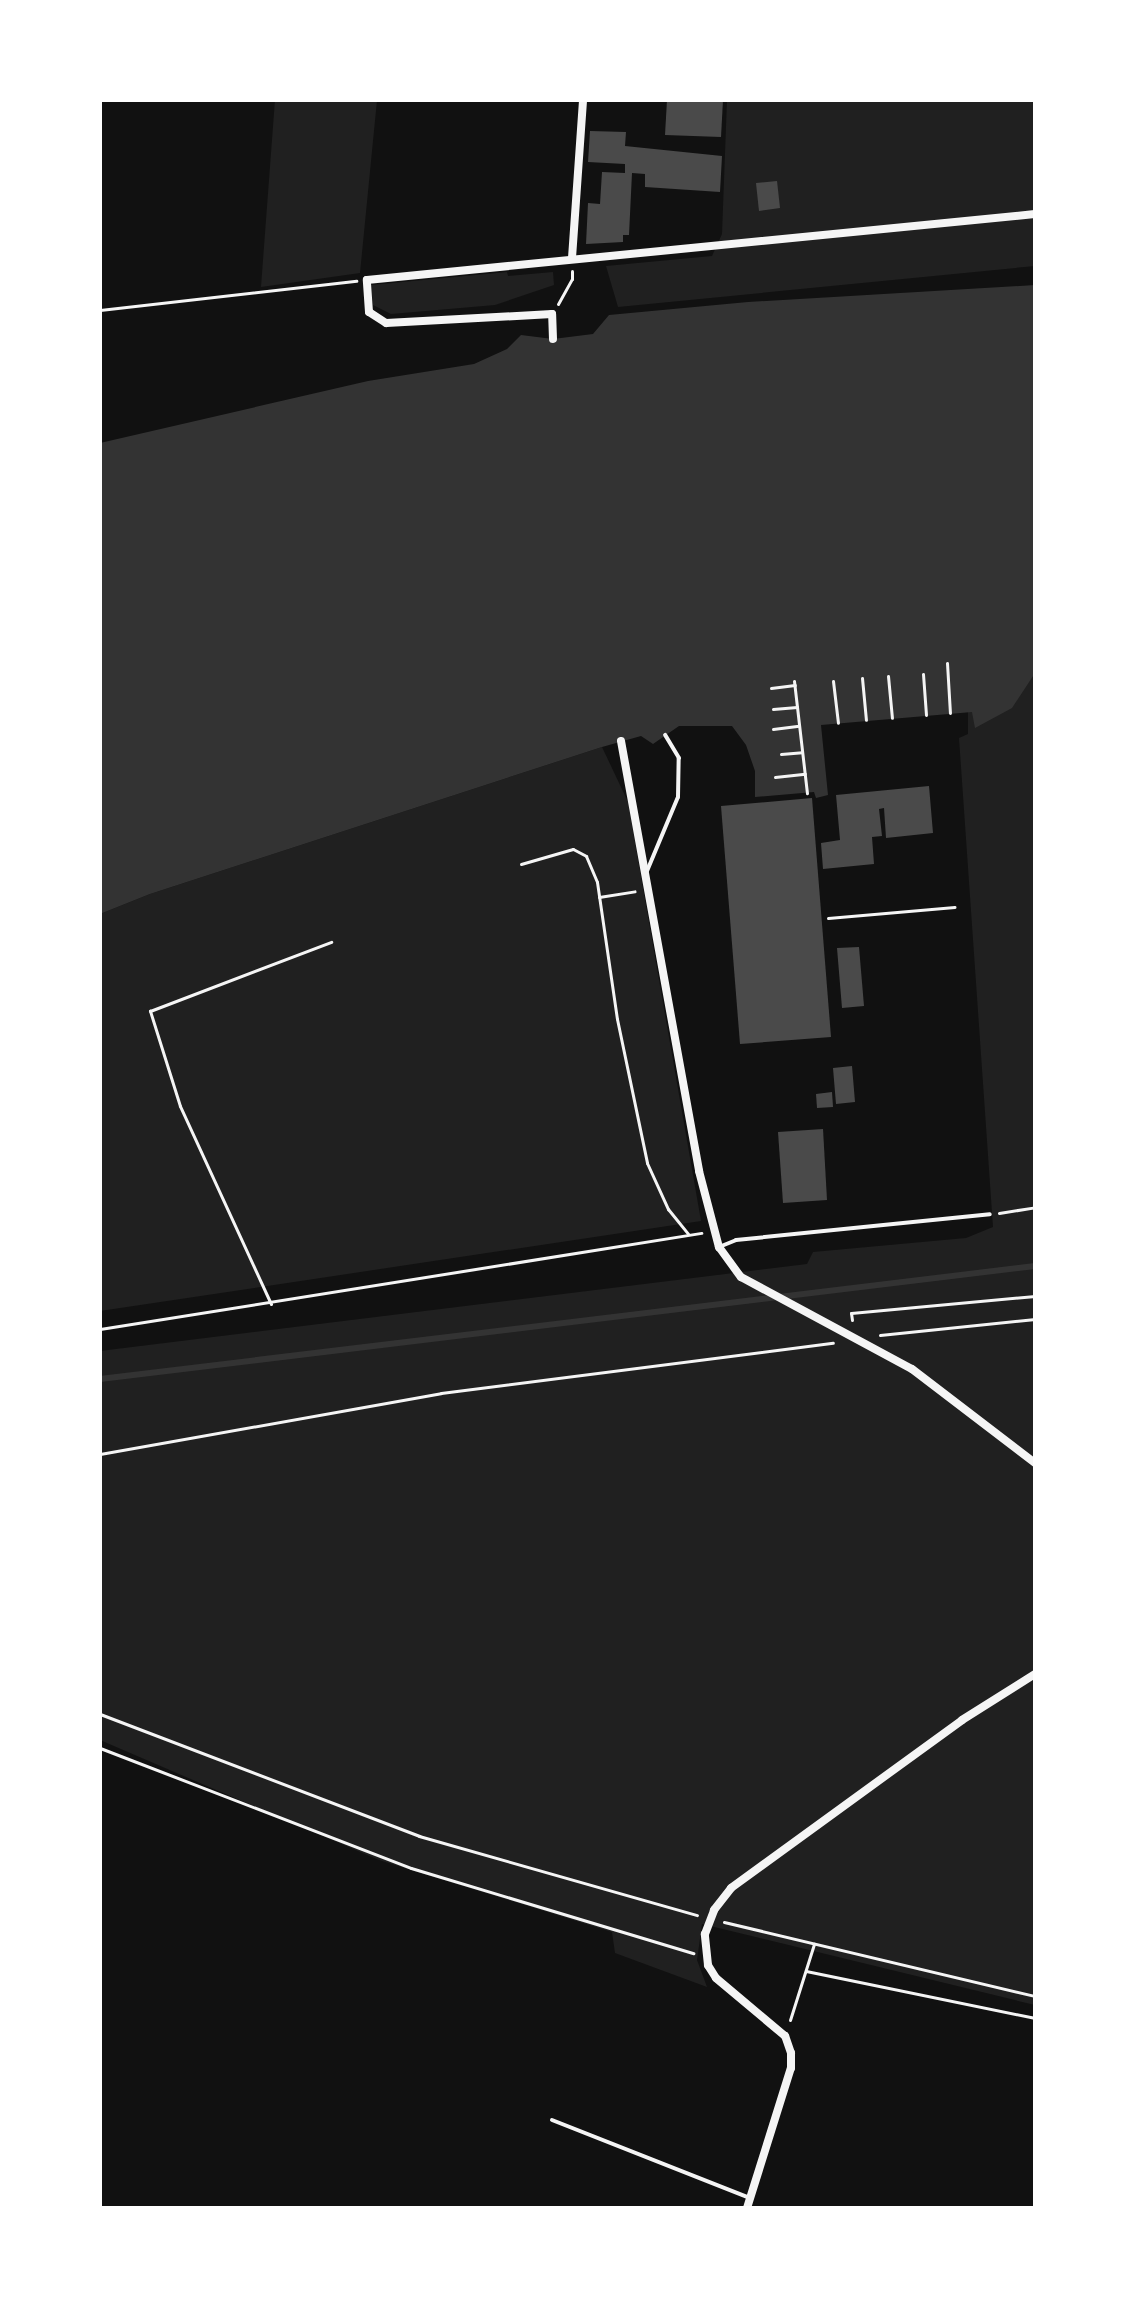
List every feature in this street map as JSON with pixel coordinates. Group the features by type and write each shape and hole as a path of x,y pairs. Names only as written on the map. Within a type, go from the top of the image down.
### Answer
{"street":[{"path":"572,258 583,100"},
{"path":"553,339 552,314 386,323 369,312 367,280 1035,214"},
{"path":"621,741 713,1232 719,1247 741,1277 912,1369 1035,1463"},
{"path":"747,2208 791,2068 785,2036 716,1978 704,1956 709,1918 731,1888 962,1720 1035,1674"}],"lane":[{"path":"647,871 678,797 679,758 665,735"},
{"path":"719,1247 736,1240 990,1214"},
{"path":"552,2120 750,2198"}],"path":[{"path":"552,314 572,279"},
{"path":"100,310 367,280"},
{"path":"947,663 950,713"},
{"path":"923,674 926,715"},
{"path":"888,676 892,718"},
{"path":"862,678 866,720"},
{"path":"833,681 838,723"},
{"path":"771,688 794,683 807,793"},
{"path":"773,709 797,707"},
{"path":"773,729 799,726"},
{"path":"781,754 802,752"},
{"path":"775,777 805,774"},
{"path":"521,864 573,849 586,856 599,897 617,1019 647,1163 668,1209 688,1234"},
{"path":"599,897 650,889"},
{"path":"828,918 955,907"},
{"path":"271,1304 180,1106 150,1011 331,942"},
{"path":"990,1214 1035,1207"},
{"path":"100,1329 713,1232"},
{"path":"851,1313 1035,1296"},
{"path":"100,1454 441,1393 857,1339 920,1328 1035,1319"},
{"path":"100,1714 419,1836 689,1913"},
{"path":"100,1748 411,1868 704,1956"},
{"path":"734,1924 1035,1996"},
{"path":"785,2036 814,1944"},
{"path":"806,1971 1035,2018"}],"shaded area":[{"path":"275,100 377,100 360,273 261,287"},
{"path":"727,100 1035,100 1035,266 618,307 606,266 712,256 722,234"},
{"path":"507,272 508,276 553,272 554,285 495,305 391,314 373,305 371,285"},
{"path":"1035,285 1035,673 1012,708 975,728 972,712 821,725 828,795 816,798 814,792 755,797 755,771 746,745 732,726 679,726 653,744 641,736 602,747 150,894 100,914 100,443 368,381 474,364 507,349 521,335 553,339 593,334 609,315 748,302"},
{"path":"1035,659 1035,2005 702,1924 697,1960 707,1987 615,1953 612,1932 379,1860 100,1740 100,1351 807,1264 813,1252 966,1238 993,1227 959,738 968,734 968,689"},
{"path":"602,747 628,802 701,1221 100,1311 100,914 150,894"}],"building":[{"path":"667,100 723,100 721,137 665,135"},
{"path":"590,131 626,132 625,146 722,156 720,192 645,187 645,174 632,173 629,235 623,235 623,242 586,244 588,203 600,204 602,172 625,173 625,164 588,162"},
{"path":"777,181 780,208 759,211 756,183"},
{"path":"929,786 933,833 886,838 884,808 879,809 882,836 872,837 874,864 823,869 821,843 840,840 836,795"},
{"path":"812,798 831,1037 740,1044 721,806"},
{"path":"859,947 864,1006 842,1008 837,948"},
{"path":"852,1066 855,1102 836,1104 833,1068"},
{"path":"832,1092 833,1107 817,1108 816,1094"},
{"path":"823,1129 827,1200 783,1203 778,1132"}],"waterway":[{"path":"100,1379 1035,1266"}]}
